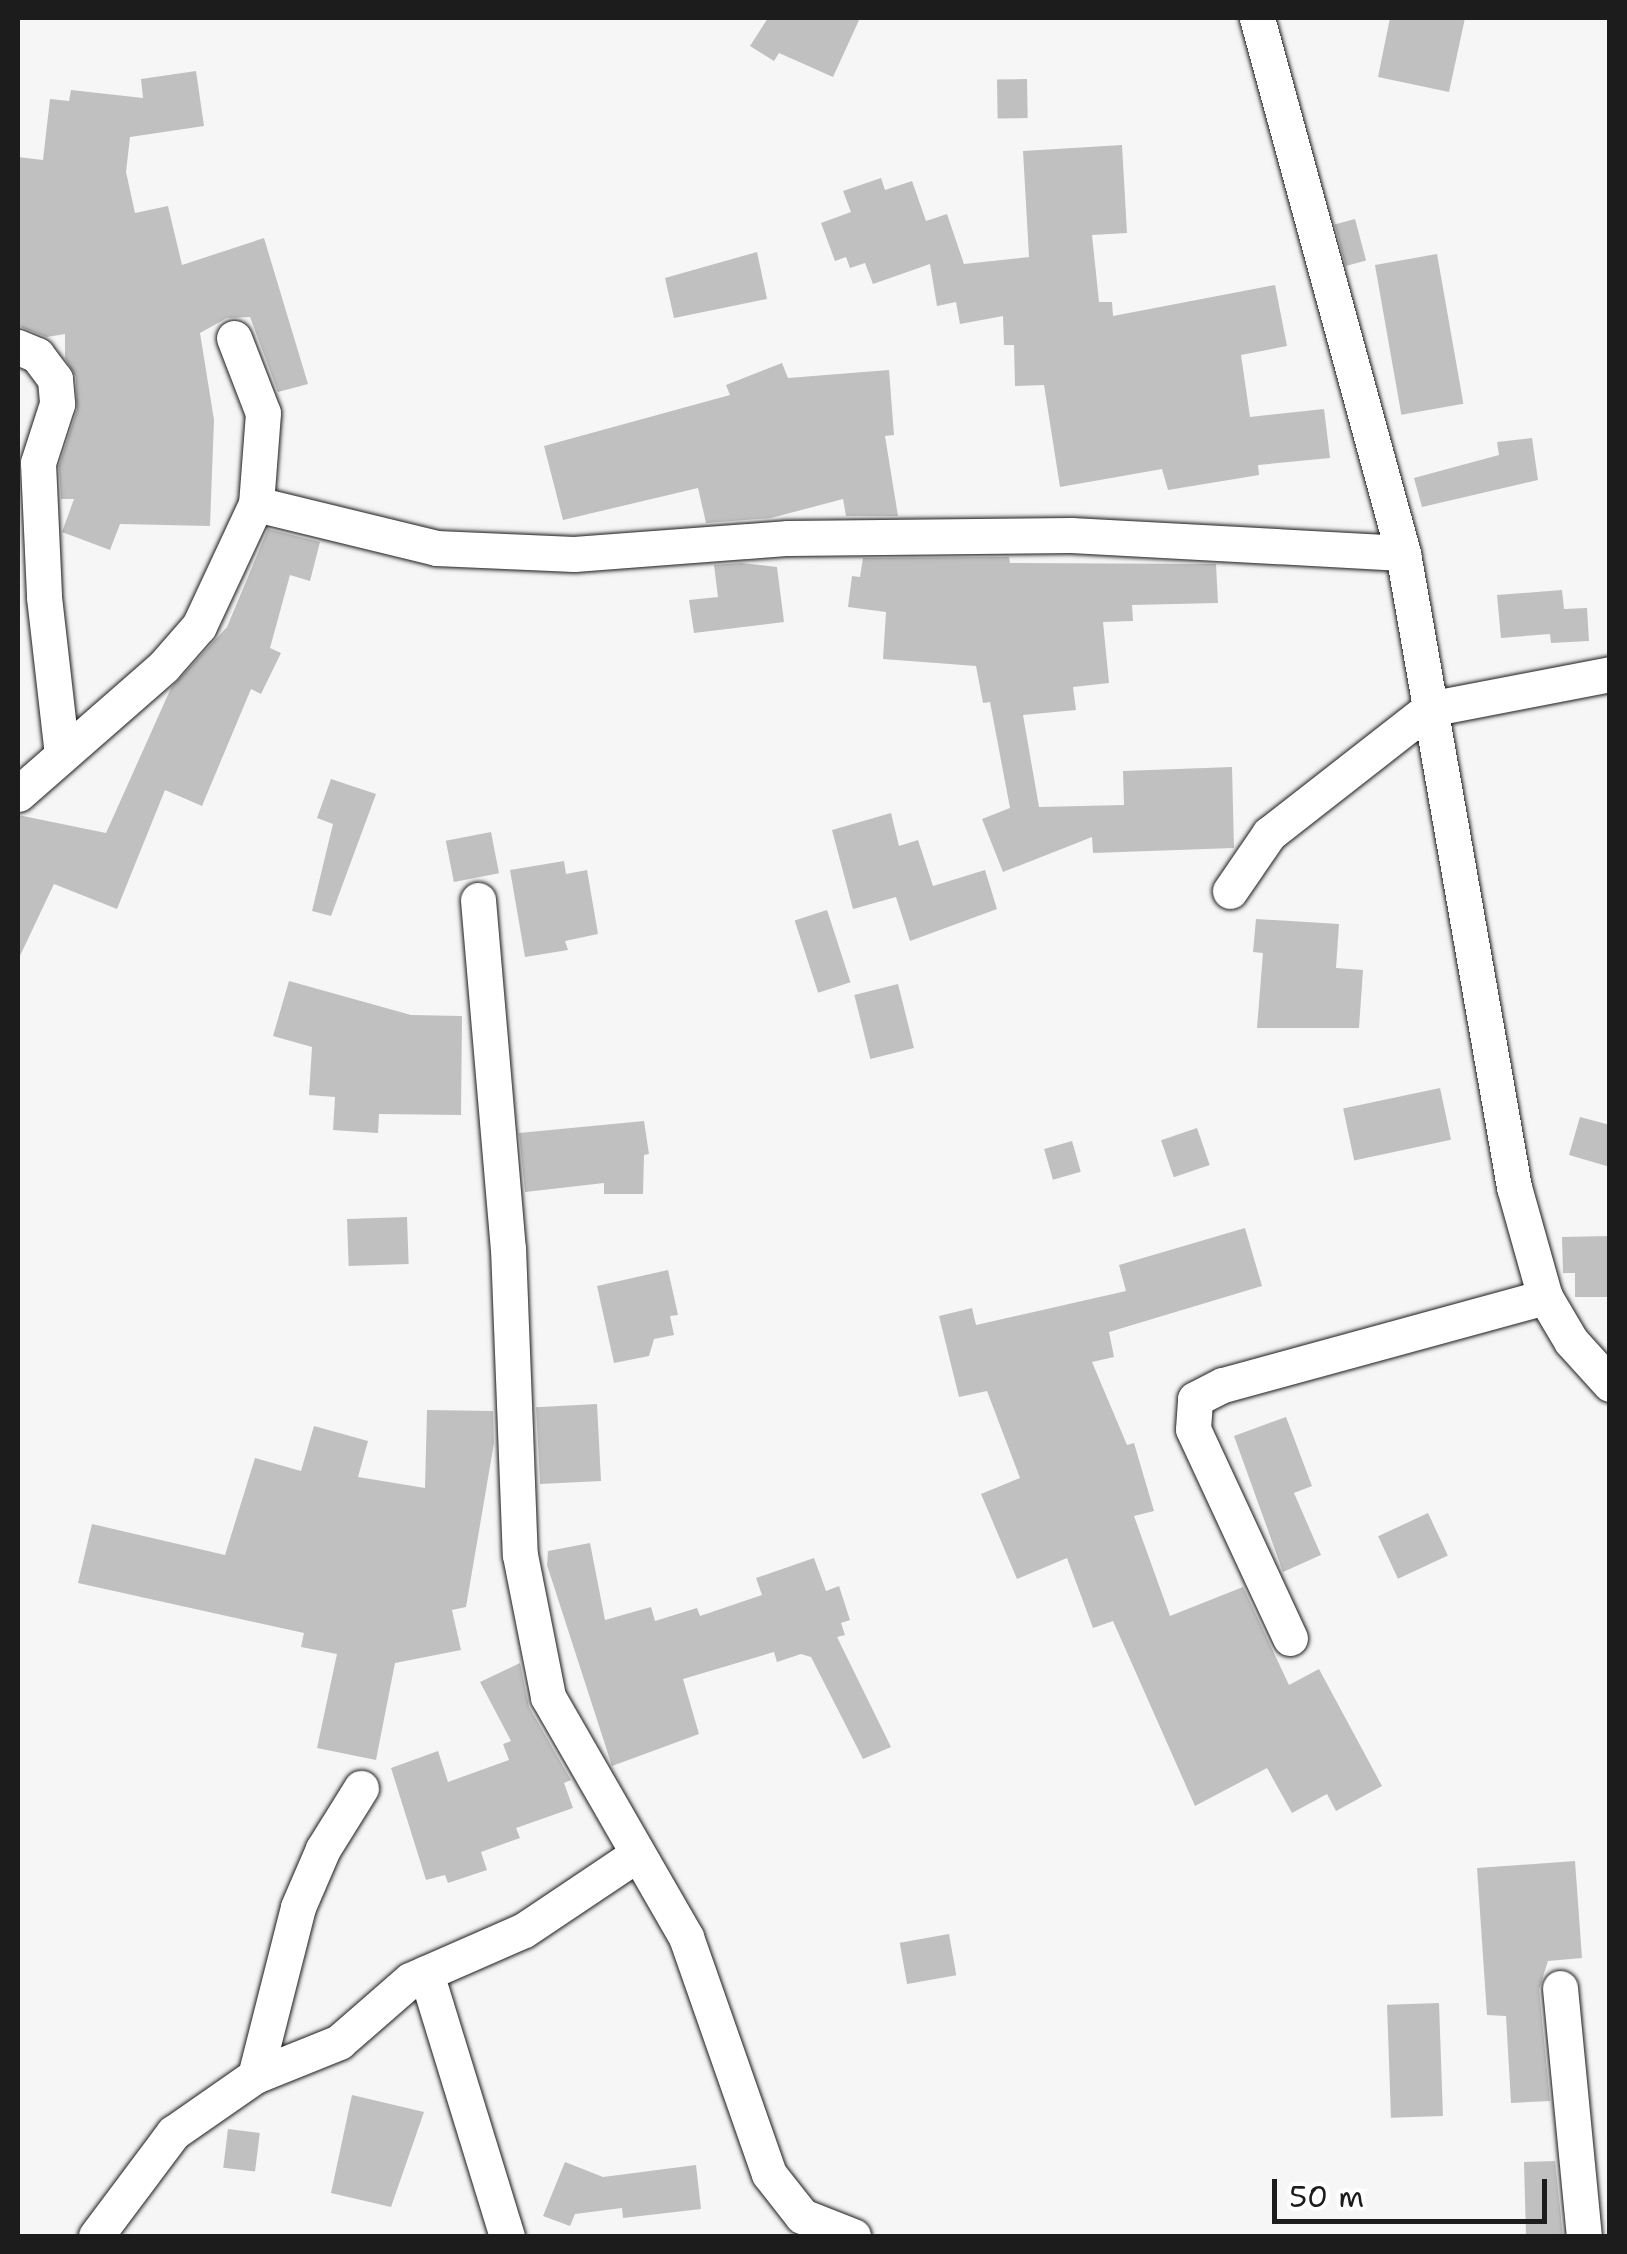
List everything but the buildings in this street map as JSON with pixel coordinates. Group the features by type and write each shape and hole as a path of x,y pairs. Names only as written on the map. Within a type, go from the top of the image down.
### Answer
{"street":[{"path":"1257,18 1403,553 1514,1187 1545,1297 1571,1342 1610,1384"},
{"path":"18,794 200,626 256,504 263,413 234,338"},
{"path":"18,346 37,356 55,379 56,404 38,462 30,597 62,755"},
{"path":"256,504 436,548 640,552 788,538 1071,535 1403,553"},
{"path":"1230,891 1269,834 1429,709 1610,674"},
{"path":"478,900 508,1248 520,1555 548,1697 686,1937 768,2174 802,2216 853,2236"},
{"path":"1290,1638 1193,1430 1195,1400 1223,1385 1545,1297"},
{"path":"254,2076 298,1908 323,1849 361,1788"},
{"path":"96,2236 173,2133 254,2076 339,2042 382,1999 426,1973 524,1930 636,1855"},
{"path":"426,1973 507,2236"},
{"path":"1560,1988 1584,2236"}]}
